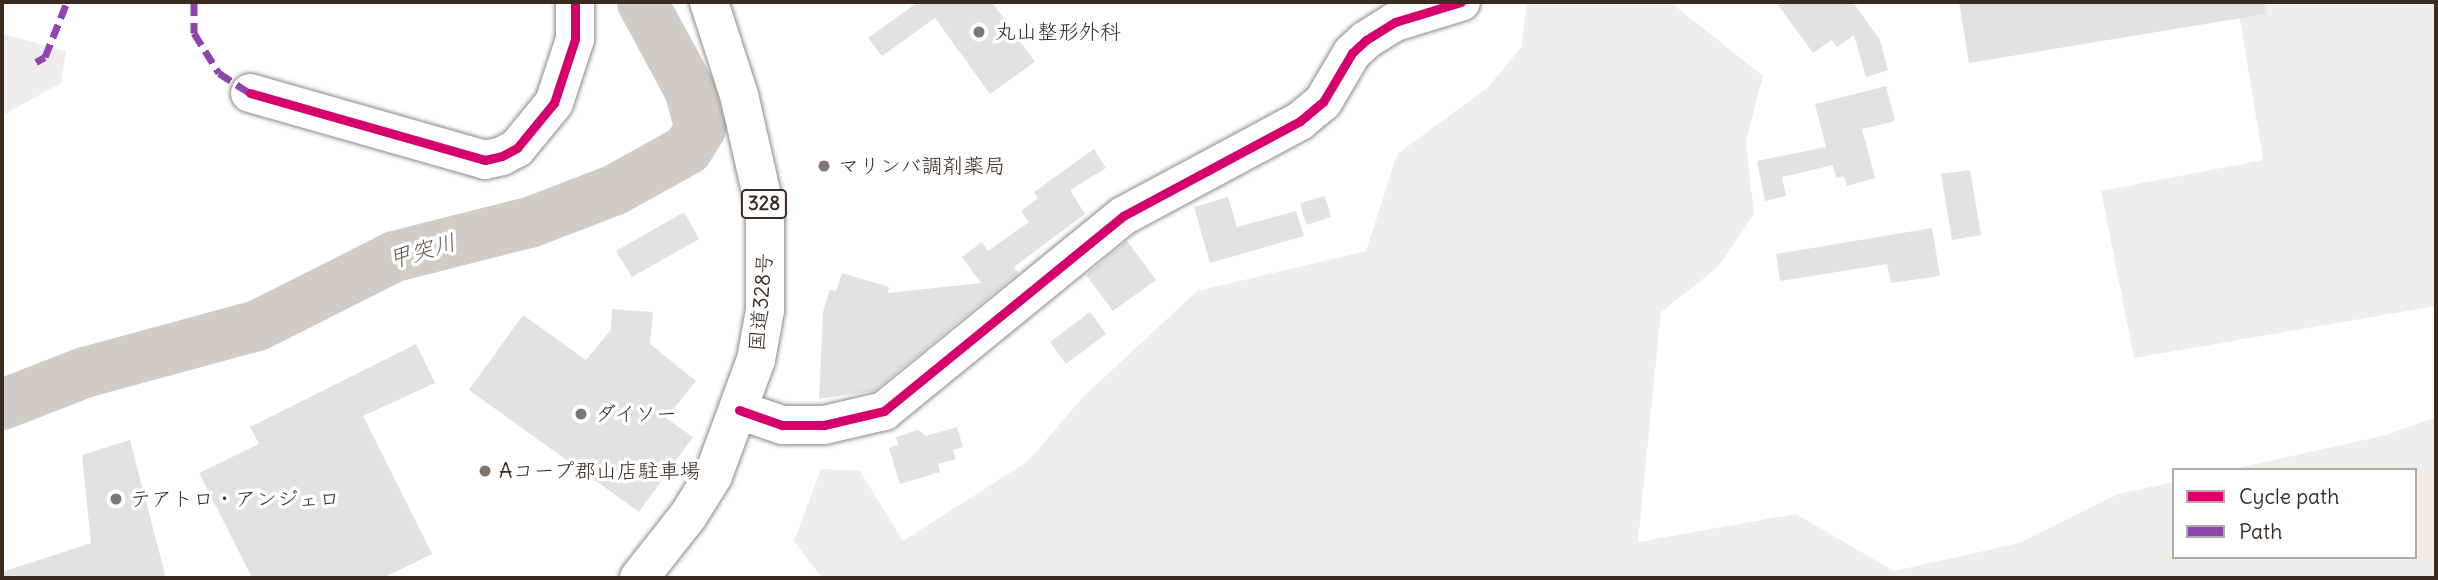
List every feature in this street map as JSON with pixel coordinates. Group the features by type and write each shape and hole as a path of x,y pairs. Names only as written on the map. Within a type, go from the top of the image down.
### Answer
{"main road":[{"path":"250,93 485,160 502,156 517,148 554,103 575,39 575,2"},
{"name":"国道328号","path":"639,578 707,486 756,360 765,310 765,208 738,95 709,2"},
{"path":"738,410 782,425 824,425 884,411 1124,216 1300,121 1322,102 1352,53 1366,40 1395,22 1461,2"}],"shaded area":[{"path":"1527,2 1670,2 1763,76 1746,141 1754,214 1718,267 1661,312 1638,542 1796,514 1894,571 2019,543 2118,494 2172,482 2172,559 2417,559 2417,468 2238,468 2386,435 2436,417 2436,578 822,578 794,541 821,469 860,471 903,541 1028,461 1083,397 1197,291 1366,251 1397,154 1487,88 1521,48"},
{"path":"2237,2 2436,2 2436,306 2134,358 2101,191 2263,160"},
{"path":"2,34 66,51 61,83 2,116"}],"building":[{"name":"丸山整形外科","path":"918,2 992,2 1035,62 990,94 935,18 882,56 868,38"},
{"path":"1776,2 1853,2 1880,40 1888,70 1866,77 1854,35 1837,47 1832,40 1813,53"},
{"path":"1959,2 2265,2 2266,14 1969,63"},
{"path":"1886,86 1895,121 1862,129 1875,178 1847,186 1844,176 1836,178 1833,165 1782,177 1786,196 1765,201 1757,161 1826,147 1815,104"},
{"path":"1094,149 1106,168 1070,190 1085,214 1014,267 1018,273 874,391 819,399 823,312 830,289 836,291 842,273 889,287 888,293 981,283 962,257 982,242 988,251 1029,222 1021,211 1038,198 1034,192"},
{"path":"1970,170 1981,235 1952,240 1941,174"},
{"path":"1325,196 1331,217 1306,225 1300,203"},
{"path":"1228,197 1237,227 1296,211 1304,236 1210,263 1194,207"},
{"path":"684,212 699,239 632,277 616,251"},
{"path":"1932,228 1940,276 1891,283 1887,264 1780,281 1776,254"},
{"path":"1127,241 1156,280 1113,311 1086,275"},
{"name":"ダイソー","path":"612,309 653,312 650,344 696,381 666,418 693,437 639,512 469,390 523,315 586,360 611,330"},
{"path":"1090,312 1106,334 1066,364 1050,342"},
{"path":"416,344 435,383 363,416 432,554 383,578 252,578 199,473 259,444 250,427"},
{"path":"957,427 963,447 953,450 956,459 938,464 940,472 900,484 889,448 898,445 896,437 918,430 926,436"},
{"name":"テアトロ・アンジェロ","path":"130,440 166,578 2,578 2,572 91,543 82,455"}],"waterway":[{"name":"甲突川","path":"2,404 84,372 257,325 394,256 532,221 615,189 687,149 700,128 689,89 642,2"}],"marked path":[{"path":"36,62 45,57 67,2"},
{"path":"194,2 194,33 219,73 250,93"}],"cycle path":[{"path":"250,93 485,160 502,156 517,148 554,103 575,39 575,2"},
{"path":"739,410 782,425 824,425 884,411 1123,216 1300,121 1323,102 1352,53 1366,40 1395,22 1461,2"}],"place":[{"name":"丸山整形外科","path":"979,32"},
{"name":"マリンバ調剤薬局","path":"824,166"},
{"name":"ダイソー","path":"581,414"},
{"name":"Aコープ郡山店駐車場","path":"485,471"},
{"name":"テアトロ・アンジェロ","path":"116,499"}]}
